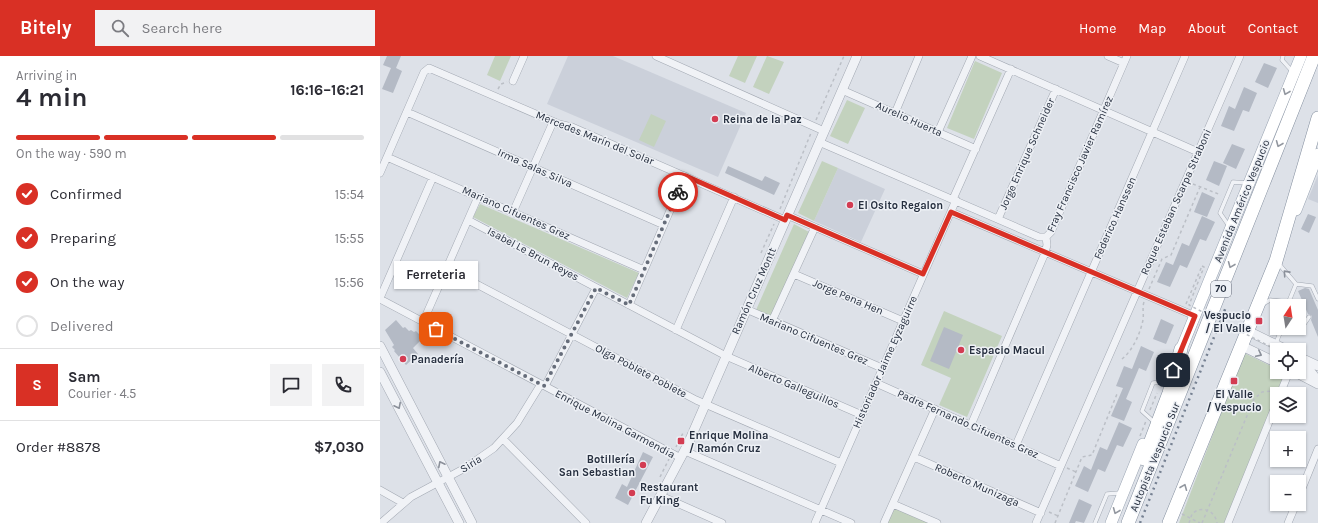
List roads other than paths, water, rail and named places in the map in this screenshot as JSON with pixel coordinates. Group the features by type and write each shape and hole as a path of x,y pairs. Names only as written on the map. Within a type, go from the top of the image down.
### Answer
{"highway":[{"name":"Autopista Vespucio Sur","path":"1128,523 1314,56"},
{"path":"1169,523 1276,261 1318,118"},
{"path":"1123,523 1133,490 1169,393 1182,350"}],"main road":[{"name":"Avenida Américo Vespucio","path":"1111,523 1301,56"},
{"path":"1276,261 1318,154"}],"street":[{"path":"513,81 524,56"},
{"path":"656,56 824,131"},
{"name":"Ramón Cruz Montt","path":"646,523 683,454 746,310 783,217 819,142 857,56"},
{"path":"895,113 919,56"},
{"path":"938,132 972,56"},
{"path":"980,56 1198,152"},
{"path":"1108,56 1126,60"},
{"name":"Federico Hanssen","path":"1016,445 1185,56"},
{"name":"Roque Esteban Scarpa Straboni","path":"1036,523 1240,56"},
{"name":"Fray Francisco Javier Ramírez","path":"971,425 1045,253 1047,245 1046,237 1051,232 1126,60"},
{"name":"Mercedes Marín del Solar","path":"406,112 424,72 427,69 431,69 553,122 572,127 734,197 783,217 815,227 923,274"},
{"name":"Historiador Jaime Eyzaguirre","path":"814,523 951,212 954,200 1011,69"},
{"name":"Jorge Enrique Schneider","path":"998,219 1056,89"},
{"name":"Aurelio Huerta","path":"842,90 976,149"},
{"path":"380,173 406,112"},
{"name":"Irma Salas Silva","path":"406,112 664,225"},
{"path":"513,212 553,122"},
{"path":"819,142 1039,237 1046,237"},
{"name":"Mariano Cifuentes Grez","path":"387,157 644,270"},
{"path":"629,305 686,176"},
{"path":"380,298 433,177"},
{"path":"423,322 478,197"},
{"path":"676,330 734,197"},
{"path":"951,212 1091,273 1195,316"},
{"name":"Isabel Le Brun Reyes","path":"468,220 726,356"},
{"path":"772,321 815,227"},
{"name":"Olga Poblete Poblete","path":"446,268 705,404 841,463"},
{"name":"Jorge Pena Hen","path":"794,274 903,321"},
{"name":"Siria","path":"381,523 404,503 479,460 503,439 523,415 543,385 596,288"},
{"name":"Enrique Molina Garmendia","path":"380,298 672,454 683,454 851,523"},
{"name":"Mariano Cifuentes Grez","path":"746,310 882,368"},
{"path":"1248,331 1270,344"},
{"path":"380,346 472,523"},
{"path":"1242,346 1270,360"},
{"name":"Alberto Galleguillos","path":"726,356 862,415"},
{"path":"1306,360 1318,366"},
{"path":"380,368 389,363"},
{"path":"1306,366 1318,382"},
{"path":"380,372 458,523"},
{"path":"1306,377 1318,382"},
{"name":"Padre Fernando Cifuentes Grez","path":"876,383 1061,466"},
{"path":"884,523 935,409"},
{"path":"1228,523 1270,419"},
{"path":"503,439 586,523"},
{"path":"1306,479 1318,450"},
{"name":"Roberto Munizaga","path":"914,457 1041,511"},
{"path":"380,490 404,503"},
{"path":"661,496 722,523"},
{"path":"893,504 937,523"},
{"path":"1288,523 1293,511"}],"lane":[{"path":"1283,56 1282,60 1294,73"},
{"path":"1231,229 1220,212 1233,182 1250,183"},
{"path":"1276,261 1296,284 1312,286 1318,299"},
{"path":"1289,299 1296,284"},
{"path":"1258,306 1270,300"},
{"path":"1306,321 1309,317"},
{"path":"1095,523 1107,494 1123,493"}],"railway":[{"path":"1140,523 1226,307"}],"place":[{"name":"Reina de la Paz","path":"715,119"},
{"name":"El Osito Regalon","path":"850,205"},
{"name":"Vespucio / El Valle","path":"1259,321"},
{"name":"Ferreteria","path":"436,329"},
{"name":"Espacio Macul","path":"961,350"},
{"name":"Panadería","path":"403,359"},
{"name":"El Valle / Vespucio","path":"1234,381"},
{"name":"Enrique Molina / Ramón Cruz","path":"681,441"},
{"name":"Botillería San Sebastian","path":"643,465"},
{"name":"Restaurant Fu King","path":"632,493"}]}
